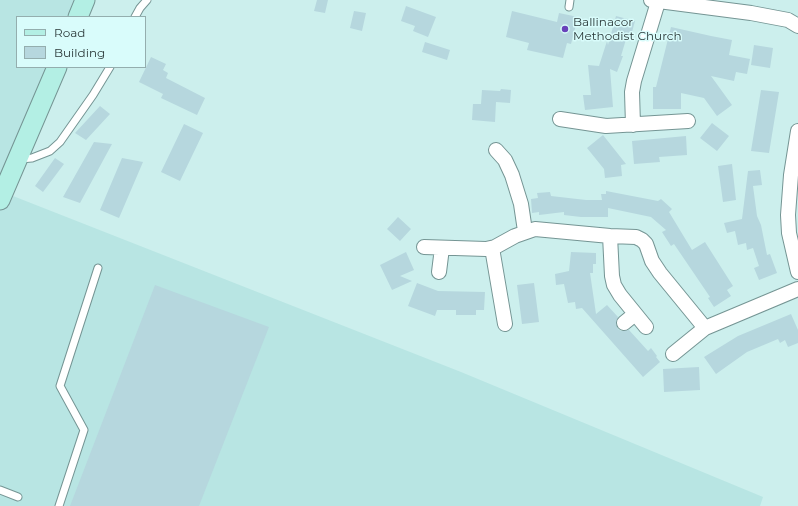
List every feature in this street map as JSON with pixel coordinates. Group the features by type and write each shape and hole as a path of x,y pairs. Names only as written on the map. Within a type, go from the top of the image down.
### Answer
{"main road":[{"path":"78,16 85,0"},
{"path":"0,200 57,68"}],"street":[{"path":"633,125 632,92 654,1 751,13 788,20 798,26"},
{"path":"560,119 606,126 688,121"},
{"path":"798,131 791,175 788,215 789,233 798,272"},
{"path":"496,150 505,160 516,188 521,204 525,231"},
{"path":"424,247 486,249 492,248 525,231 535,229 636,237 646,244 652,261 660,273 705,328"},
{"path":"610,236 612,276 614,285 620,295 646,327"},
{"path":"439,272 442,248"},
{"path":"492,248 505,324"},
{"path":"673,354 705,328 798,289"},
{"path":"624,323 635,314"}],"lane":[{"path":"136,16 147,0"},
{"path":"18,159 32,158 50,151 60,142 93,95 109,68"},
{"path":"59,506 84,430 60,386 98,268"},
{"path":"0,490 18,497"}],"shaded area":[{"path":"0,0 74,0 67,16 16,16 16,68 47,68 13,196 461,372 763,497 760,506 0,506"}],"building":[{"path":"317,0 328,0 325,13 314,11"},
{"path":"406,6 436,17 428,37 413,31 415,26 401,21"},
{"path":"354,11 366,13 362,31 350,28"},
{"name":"Ballinacor Methodist Church","path":"512,11 557,22 559,13 578,17 571,44 567,43 563,58 527,50 529,43 506,37"},
{"path":"616,16 635,21 632,32 630,31 629,37 627,36 621,56 623,56 617,72 610,69 613,107 585,110 583,95 591,95 588,65 599,66 607,41 608,45"},
{"path":"671,27 732,40 729,55 750,59 747,74 736,72 734,81 711,76 732,105 717,116 704,98 681,93 681,109 653,109 653,87 656,87"},
{"path":"425,42 450,50 447,60 422,52"},
{"path":"754,45 773,48 770,68 751,65"},
{"path":"151,57 166,64 163,70 168,73 166,78 205,98 197,115 161,98 163,94 139,82"},
{"path":"501,89 511,90 510,103 496,102 495,122 472,120 473,104 481,104 482,90 500,91"},
{"path":"761,90 779,92 769,153 751,151"},
{"path":"100,106 110,114 86,140 75,133"},
{"path":"712,123 729,136 717,151 700,138"},
{"path":"184,124 203,133 180,181 161,172"},
{"path":"603,135 626,164 621,165 622,176 605,178 604,169 587,148"},
{"path":"686,136 687,155 659,157 660,162 634,164 632,141"},
{"path":"94,142 112,144 80,203 63,197"},
{"path":"55,158 64,164 43,192 35,186"},
{"path":"122,158 143,162 119,218 100,210"},
{"path":"732,164 736,200 723,202 718,166"},
{"path":"760,170 762,185 753,186 757,216 761,225 767,255 770,254 777,273 759,280 754,268 759,266 753,248 747,250 746,243 738,245 735,231 727,233 724,223 742,219 748,171"},
{"path":"606,191 658,201 661,199 672,209 669,212 692,250 705,242 733,286 727,290 731,296 714,307 708,298 710,297 674,244 671,246 662,232 666,230 651,217 608,208 608,217 581,217 564,215 564,212 539,215 539,212 532,213 531,199 538,198 537,193 550,192 551,196 586,200 602,200 601,194 606,194"},
{"path":"398,217 411,229 400,241 387,229"},
{"path":"406,252 414,270 400,276 412,281 392,290 380,265"},
{"path":"571,252 596,253 596,264 593,264 593,273 590,273 596,314 607,305 618,317 616,324 618,329 621,331 629,330 648,351 651,348 657,356 656,357 660,362 643,377 582,308 576,309 575,302 568,303 564,284 556,285 555,274 569,271"},
{"path":"417,283 438,291 485,292 484,310 476,310 476,315 456,315 456,310 437,310 435,316 408,306"},
{"path":"534,283 539,322 522,324 517,285"},
{"path":"155,285 269,327 199,506 70,506"},
{"path":"791,314 798,330 798,343 788,347 785,340 780,343 778,339 747,352 716,374 704,357 738,336"},
{"path":"699,367 700,390 664,392 663,369"}],"place":[{"name":"Ballinacor Methodist Church","path":"565,29"}]}
